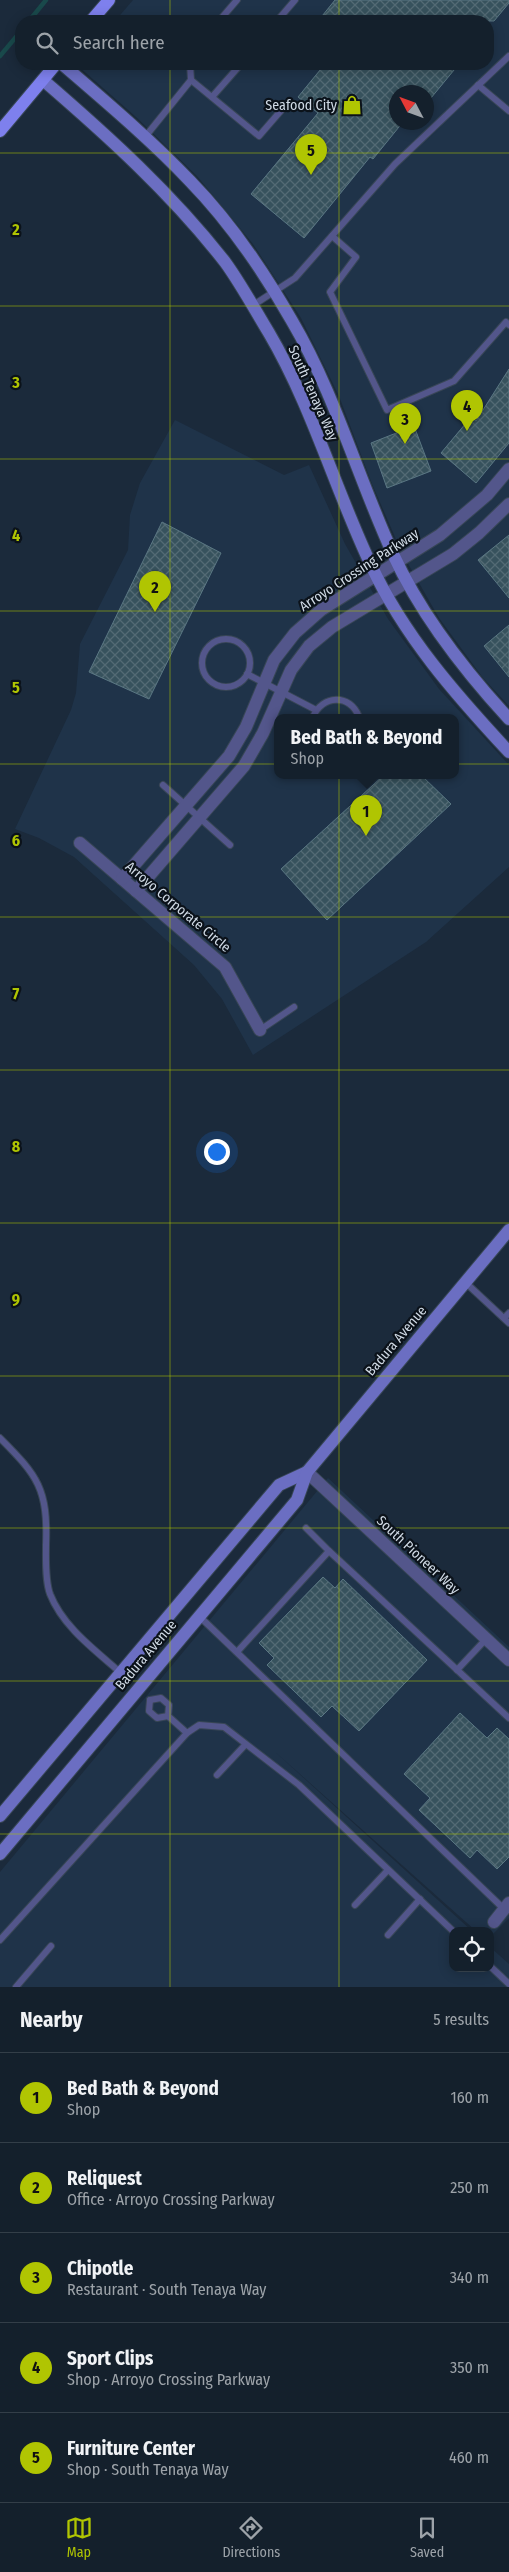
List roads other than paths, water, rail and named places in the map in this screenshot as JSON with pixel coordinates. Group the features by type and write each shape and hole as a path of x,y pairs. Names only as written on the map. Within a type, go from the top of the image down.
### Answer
{"main road":[{"path":"96,15 109,0"},
{"path":"0,131 51,70"}],"street":[{"name":"South Tenaya Way","path":"69,70 145,137 191,182 246,249 293,322 332,400 364,487 397,562 432,622 477,684 509,719"},
{"name":"South Tenaya Way","path":"43,80 112,140 171,199 226,264 270,335 306,410 340,496 376,575 411,636 453,691 509,752"},
{"name":"Arroyo Crossing Parkway","path":"122,879 186,806 238,742 263,682 284,646 308,621 440,535 465,516 509,469"},
{"path":"136,891 244,766 254,750 280,691 299,657 320,636 453,554 479,533 509,504"},
{"name":"Arroyo Corporate Circle","path":"80,843 225,967 260,1030"},
{"name":"Badura Avenue","path":"0,1854 297,1500 307,1472 509,1230"},
{"name":"Badura Avenue","path":"0,1816 279,1485 307,1472"},
{"name":"South Pioneer Way","path":"307,1472 509,1660"},
{"path":"121,1673 137,1689"},
{"path":"494,1922 507,1906"}],"lane":[{"path":"224,15 237,0"},
{"path":"282,15 295,0"},
{"path":"252,306 275,293 295,278 395,164 509,56"},
{"path":"145,137 191,80 190,70"},
{"path":"212,97 235,70"},
{"path":"191,80 259,136 285,106"},
{"path":"478,85 509,111"},
{"path":"332,236 356,257 330,292 387,410 454,381 508,322"},
{"path":"229,639 237,641 248,654 250,662 247,674 239,684 232,687 218,686 206,677 201,663 203,655 212,643 229,639"},
{"path":"247,674 316,710"},
{"path":"314,714 321,704 336,699 352,705 357,714"},
{"path":"163,784 230,845"},
{"path":"260,1030 294,1008"},
{"path":"465,1282 506,1321 509,1312"},
{"path":"0,1438 29,1467 42,1492 47,1527 46,1560 50,1593 66,1623 121,1673"},
{"path":"306,1528 509,1718"},
{"path":"237,1652 329,1551"},
{"path":"199,1616 507,1906"},
{"path":"457,1670 487,1638"},
{"path":"137,1689 150,1700"},
{"path":"150,1700 161,1698 169,1705 168,1716"},
{"path":"150,1700 149,1711 157,1718 168,1716"},
{"path":"168,1716 187,1733"},
{"path":"0,1940 187,1733 199,1725 224,1727 299,1786 449,1927"},
{"path":"217,1775 246,1745"},
{"path":"355,1905 388,1870"},
{"path":"388,1935 420,1899"},
{"path":"16,1987 51,1946"},
{"path":"494,1970 509,1984"}],"waterway":[{"path":"34,15 46,0"},
{"path":"0,56 15,38"}],"place":[{"name":"Seafood City","path":"352,105"},
{"name":"Furniture Center","path":"311,175"},
{"name":"Sport Clips","path":"467,431"},
{"name":"Chipotle","path":"405,444"},
{"name":"Reliquest","path":"155,612"},
{"name":"Bed Bath & Beyond","path":"366,836"}]}
